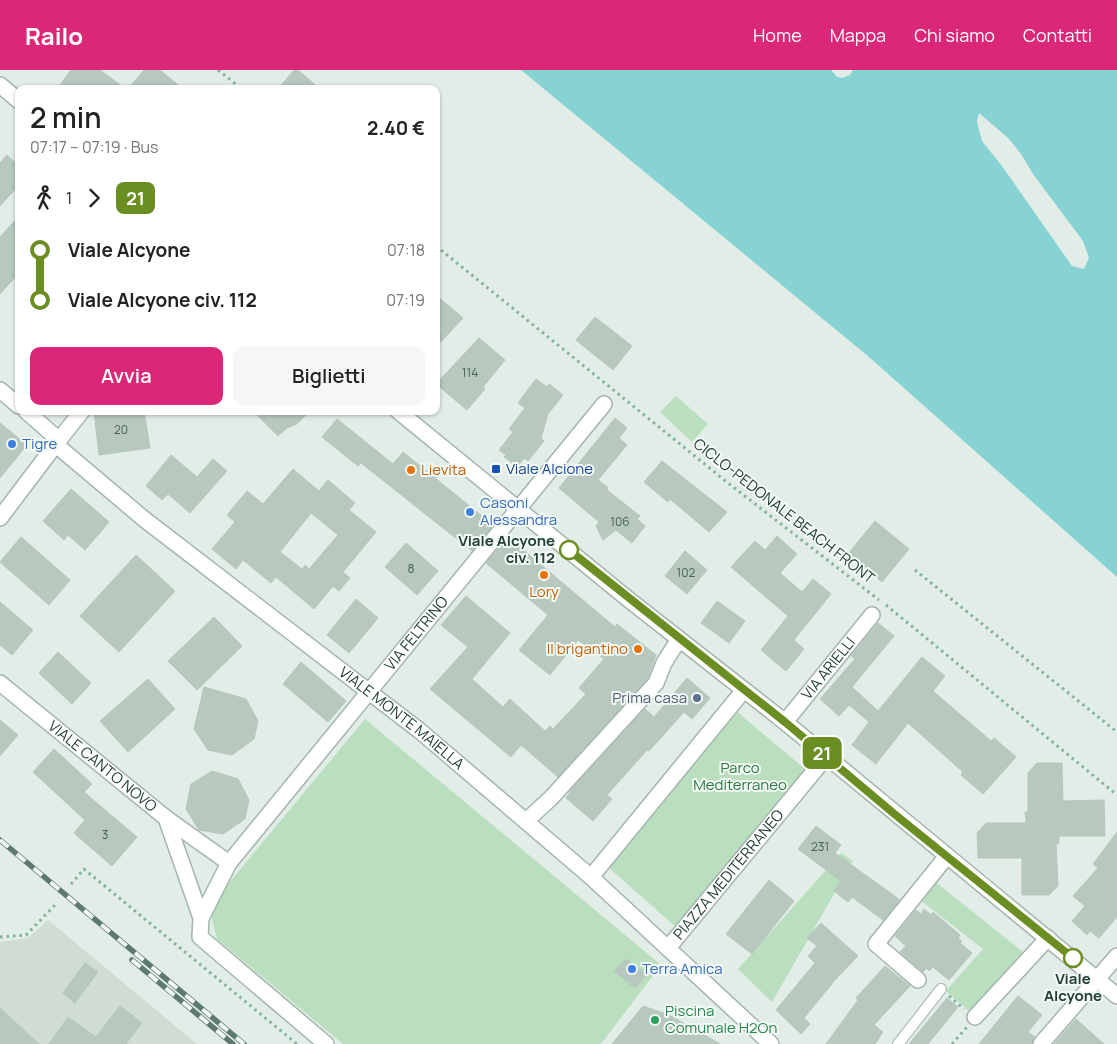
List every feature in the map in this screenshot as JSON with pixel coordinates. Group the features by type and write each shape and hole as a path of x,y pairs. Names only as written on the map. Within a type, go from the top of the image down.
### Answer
{"street":[{"path":"0,85 15,98"},
{"path":"0,390 15,403"},
{"name":"VIA FELTRINO","path":"201,918 229,863 604,404"},
{"name":"VIALE MONTE MAIELLA","path":"30,415 57,442 144,519 369,691 526,821 591,877 772,1044"},
{"path":"0,518 79,415"},
{"path":"403,415 679,639 785,722 1117,996"},
{"name":"VIA ARIELLI","path":"785,722 872,615"},
{"path":"526,821 551,798 656,683 664,663 679,639"},
{"name":"VIALE CANTO NOVO","path":"0,683 166,818 201,918 200,937 326,1044"},
{"path":"591,877 744,690"},
{"name":"PIAZZA MEDITERRANEO","path":"668,948 826,757"},
{"path":"166,818 229,863"},
{"path":"918,980 876,944 947,856"},
{"path":"972,1021 1048,938"},
{"path":"1041,1044 1117,956"}],"lane":[{"path":"898,1044 941,990"}],"path":[{"path":"218,70 237,85"},
{"name":"CICLO-PEDONALE BEACH FRONT","path":"440,249 728,483 883,603 1117,795"},
{"path":"914,570 1117,732"},
{"path":"71,884 84,869 297,1044"},
{"path":"0,937 26,934 56,903"},
{"path":"952,1044 972,1021"}],"shaded area":[{"path":"48,920 197,1044 0,1044 0,942 28,938"}],"green space":[{"path":"676,396 708,424 692,442 660,412"},
{"name":"Parco Mediterraneo","path":"734,709 806,770 677,928 608,867"},
{"path":"365,719 661,965 601,1044 343,1044 217,939 209,907"},
{"path":"841,853 853,861 772,1002 738,969"},
{"path":"933,880 1028,956 970,1012 946,991 983,949 919,899"}],"water":[{"path":"521,70 1117,70 1117,577 869,357"}],"pier":[{"path":"831,70 853,70 850,75 842,78 837,77"},
{"path":"979,113 1008,138 1021,154 1033,174 1083,241 1089,258 1084,269 1072,266 1002,166 982,141 977,122"}],"building":[{"path":"71,70 100,70 121,85 60,85"},
{"path":"144,70 160,70 178,85 131,85"},
{"path":"294,70 298,70 315,85 281,85"},
{"path":"7,155 15,162 15,189 0,206 0,163"},
{"path":"15,220 15,277 0,294 0,237"},
{"path":"440,298 463,318 440,343"},
{"path":"595,317 632,346 613,370 576,340"},
{"path":"479,338 505,360 483,387 485,389 467,410 440,387 440,380"},
{"path":"536,379 547,387 549,384 563,395 548,414 541,438 544,441 528,461 524,458 517,467 504,457 506,455 499,450 513,432 509,429 525,408 518,403"},
{"path":"94,415 145,415 150,448 99,455"},
{"path":"257,415 306,415 297,424 287,428 278,436"},
{"path":"615,418 627,428 619,438 627,445 598,480 608,488 607,490 640,516 637,519 645,526 632,543 616,530 603,540 596,526 599,522 559,488"},
{"path":"337,419 393,464 403,452 493,525 472,551 361,463 358,466 322,437"},
{"path":"0,423 27,445 0,478"},
{"path":"171,455 197,477 213,459 227,471 190,513 168,494 162,500 146,486"},
{"path":"662,461 727,512 709,532 670,499 668,502 644,482"},
{"path":"293,469 319,491 328,480 355,503 349,510 376,532 343,572 350,578 339,591 333,586 314,609 276,577 271,583 243,560 236,569 212,549 235,522 227,515 247,491 263,504","holes":["311,513 338,535 309,569 305,565 302,569 280,552"]},
{"path":"71,489 109,522 85,550 68,535 64,540 43,521"},
{"path":"875,521 909,549 882,582 848,554"},
{"path":"777,536 797,554 780,573 802,592 813,579 831,594 794,640 804,649 786,671 761,650 788,616 731,567 755,541 765,550"},
{"path":"21,537 70,580 49,605 0,562"},
{"path":"508,537 615,627 617,624 656,655 648,678 558,777 521,745 511,757 430,689 468,647 441,625 466,596 510,633 472,679 503,707 510,699 545,731 550,726 553,729 586,694 579,688 604,659 578,640 550,675 519,650 548,615 486,563"},
{"path":"406,543 438,571 417,595 385,567"},
{"path":"685,551 707,570 687,594 665,576"},
{"path":"136,555 175,591 119,652 80,616"},
{"path":"356,599 378,618 349,653 327,635"},
{"path":"717,601 745,621 729,643 701,623"},
{"path":"0,602 33,630 12,655 0,645"},
{"path":"214,617 242,646 197,690 168,661"},
{"path":"878,623 894,636 852,687 878,711 922,657 945,676 933,691 991,741 994,738 1016,757 983,794 961,775 963,772 908,723 876,764 852,745 869,722 849,705 839,716 820,699 855,659 851,656"},
{"path":"58,652 91,683 72,704 39,673"},
{"path":"301,662 346,701 328,722 283,684"},
{"path":"687,678 710,698 692,719 684,712 649,751 647,750 607,795 612,799 593,821 566,798 645,709 654,717"},
{"path":"148,679 175,709 128,752 100,721"},
{"path":"204,687 246,699 258,721 254,739 232,755 208,750 194,729"},
{"path":"0,720 18,735 0,756"},
{"path":"54,749 92,784 84,792 137,837 112,866 74,833 85,820 33,772"},
{"path":"1037,763 1062,763 1063,801 1104,800 1105,836 1059,836 1059,843 1056,844 1058,886 1049,895 1022,895 1022,858 978,858 977,833 986,823 1026,823 1025,812 1028,812 1028,773"},
{"path":"212,771 238,779 249,800 245,819 223,834 199,830 186,809 191,784"},
{"path":"816,826 841,845 835,853 900,900 883,920 852,897 848,902 834,891 841,881 798,849"},
{"path":"1117,832 1117,917 1099,938 1090,931 1087,935 1072,921 1085,906 1073,896 1098,868 1093,864"},
{"path":"769,880 794,901 752,954 726,934"},
{"path":"924,909 931,915 933,912 960,935 958,938 962,941 960,943 972,953 949,980 933,967 929,971 926,968 923,972 900,952 906,946 895,936 916,910 921,914"},
{"path":"821,923 858,956 835,980 804,1018 810,1024 801,1034 776,1010 815,963 808,956 817,946 807,938"},
{"path":"626,959 647,975 635,988 614,971"},
{"path":"85,963 98,972 75,1003 63,993"},
{"path":"885,966 910,986 874,1025 883,1032 875,1044 826,1044 858,1000 856,998"},
{"path":"1018,996 1042,1015 1028,1032 1035,1037 1032,1044 979,1044"},
{"path":"947,998 958,1007 928,1044 909,1044"},
{"path":"120,1006 142,1023 126,1044 49,1044 68,1017 96,1037"},
{"name":"Piscina Comunale H2On","path":"643,1006 669,1015 720,1044 612,1044"},
{"path":"0,1008 39,1044 0,1044"},
{"path":"1076,1019 1104,1044 1054,1044"}],"railway":[{"path":"0,840 244,1044"},
{"path":"132,960 233,1044"}],"bus line":[{"name":"21","path":"569,550 732,682 785,722 898,817 1073,958"}],"place":[{"name":"Tigre","path":"12,444"},
{"name":"Viale Alcione","path":"496,469"},
{"name":"Lievita","path":"411,470"},
{"name":"Casoni Alessandra","path":"470,512"},
{"name":"Viale Alcyone civ. 112","path":"569,550"},
{"name":"Lory","path":"544,575"},
{"name":"Il brigantino","path":"638,649"},
{"name":"Prima casa","path":"697,698"},
{"name":"Viale Alcyone","path":"1073,958"},
{"name":"Terra Amica","path":"632,969"},
{"name":"Piscina Comunale H2On","path":"655,1020"}]}
